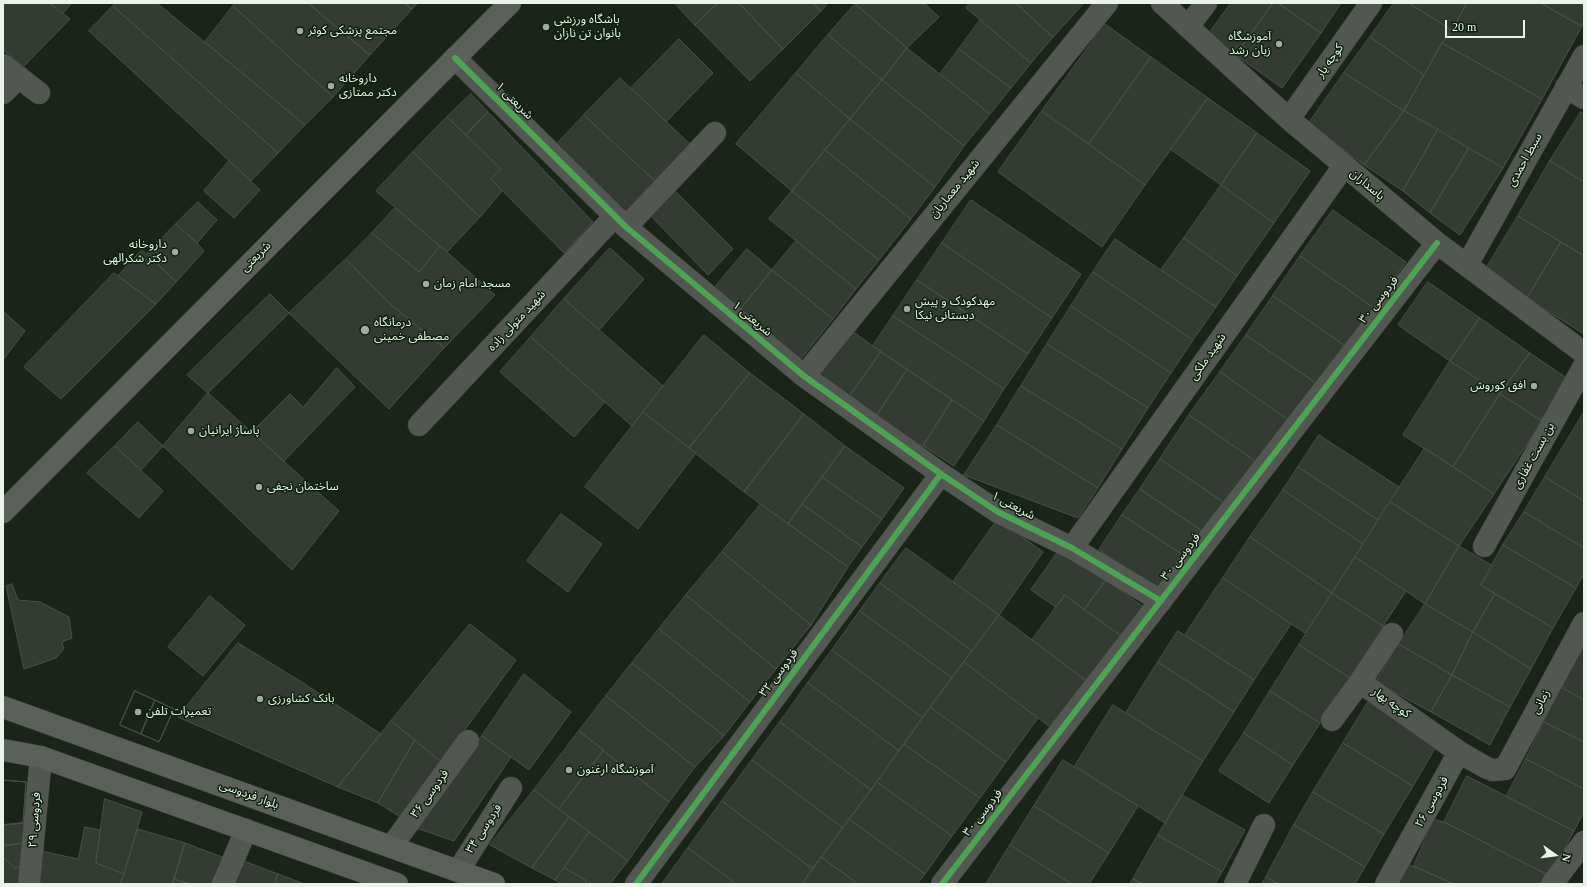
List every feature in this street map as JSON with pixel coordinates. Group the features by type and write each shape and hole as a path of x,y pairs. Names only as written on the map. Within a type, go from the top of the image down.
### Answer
{"main road":[{"name":"شریعتی","path":"3,512 510,3"},
{"name":"بلوار فردوسی","path":"3,707 494,884"},
{"path":"3,750 41,757 397,884"}],"street":[{"name":"شهید معماریان","path":"804,376 1107,3"},
{"name":"پاسداران","path":"1162,3 1289,119 1344,166 1437,243 1584,353"},
{"path":"1188,27 1206,3"},
{"name":"کوچه یار","path":"1289,119 1371,3"},
{"name":"سبط احمدی","path":"1467,265 1575,92 1584,56"},
{"name":"شریعتی ۱","path":"455,58 620,222 804,376 941,474 998,512 1072,548 1161,601"},
{"path":"3,93 11,71 39,93"},
{"name":"شهید متولی زاده","path":"419,425 620,222 715,133"},
{"name":"شهید ملکی","path":"1072,548 1344,166"},
{"name":"فردوسی ۳۰","path":"942,884 1437,243"},
{"name":"بن بست غفاری","path":"1484,546 1584,366"},
{"name":"فردوسی ۳۲","path":"636,884 941,474"},
{"name":"زمانی","path":"1460,752 1484,767 1492,770 1505,769 1584,623"},
{"path":"1360,682 1392,634"},
{"name":"کوچه بهار","path":"1332,720 1360,682 1460,752"},
{"name":"فردوسی ۳۶","path":"391,847 468,741"},
{"name":"فردوسی ۲۶","path":"1386,884 1460,752"},
{"name":"فردوسی ۲۹","path":"29,884 41,757"},
{"name":"فردوسی ۳۴","path":"458,871 511,788"},
{"path":"1235,884 1264,825"},
{"path":"223,884 246,830"},
{"path":"1552,884 1584,842"}],"building":[{"path":"3,3 50,3 70,19 24,66 3,50"},
{"path":"49,3 72,3 62,14"},
{"path":"116,3 157,3 305,125 278,153 113,6"},
{"name":"مجتمع پزشکی کوثر","path":"236,3 308,3 370,55 333,97 233,6"},
{"path":"308,3 404,3 412,9 370,55"},
{"path":"404,3 418,3 412,9"},
{"path":"675,3 718,3 695,25"},
{"path":"718,3 739,3 783,49 750,81 695,25"},
{"path":"739,3 813,3 821,11 783,49"},
{"path":"813,3 828,3 821,11"},
{"path":"924,3 939,17 907,48 855,4"},
{"path":"970,3 1016,3 1053,37 1031,63 966,8"},
{"path":"1016,3 1084,3 1053,37"},
{"path":"1231,3 1273,3 1236,55 1208,35"},
{"name":"آموزشگاه زبان رشد","path":"1273,3 1278,3 1321,33 1282,88 1236,55"},
{"path":"1278,3 1341,3 1321,33"},
{"path":"1394,3 1409,3 1452,30 1442,43 1424,75 1370,37"},
{"path":"1409,3 1467,3 1452,30"},
{"path":"1467,3 1541,3 1582,26 1542,99 1442,43 1452,30"},
{"path":"1541,3 1584,3 1584,22 1582,26"},
{"path":"855,4 907,48 882,80 828,35"},
{"path":"113,6 278,153 251,181 89,31"},
{"path":"233,6 333,97 305,125 205,42"},
{"path":"980,20 1031,63 1011,88 959,49"},
{"path":"1105,24 1151,57 1089,144 1042,111"},
{"path":"828,35 882,80 850,119 796,73"},
{"path":"1370,37 1424,75 1404,111 1344,73"},
{"path":"679,39 713,73 666,122 631,88"},
{"path":"1442,43 1542,99 1503,168 1404,111"},
{"path":"907,48 990,114 964,146 882,80"},
{"path":"959,49 1011,88 990,114 940,74"},
{"path":"1151,57 1208,98 1145,185 1089,144"},
{"path":"796,73 850,119 792,191 736,144"},
{"path":"1344,73 1404,111 1364,165 1309,123"},
{"path":"620,78 692,146 657,183 584,115"},
{"path":"882,80 964,146 935,187 850,119"},
{"path":"471,94 488,112 466,135 447,117"},
{"path":"1208,98 1257,133 1221,185 1170,149"},
{"path":"1042,111 1145,185 1102,247 998,172"},
{"path":"1404,111 1438,129 1403,191 1364,165"},
{"path":"488,112 593,222 564,253 491,179 501,169 466,135"},
{"path":"1581,112 1584,115 1584,182 1550,161"},
{"path":"584,115 657,183 628,214 555,146"},
{"path":"447,117 501,169 491,179 502,191 480,217 413,152"},
{"path":"850,119 935,187 911,219 825,150"},
{"path":"1438,129 1469,148 1430,213 1403,191"},
{"path":"1257,133 1310,171 1274,223 1221,185"},
{"path":"1469,148 1503,168 1460,235 1430,213"},
{"path":"825,150 911,219 879,260 792,191"},
{"path":"413,152 480,217 447,252 376,191"},
{"path":"229,161 260,190 234,218 204,191"},
{"path":"1550,161 1584,182 1584,256 1518,216"},
{"path":"1221,185 1274,223 1237,276 1184,238"},
{"path":"672,188 733,249 708,275 648,213"},
{"path":"792,191 879,260 856,289 769,219"},
{"path":"971,200 1081,274 1052,318 942,243"},
{"path":"198,202 217,220 197,243 176,224"},
{"path":"395,208 440,246 419,272 372,233"},
{"path":"1333,210 1406,262 1374,308 1300,256"},
{"path":"1518,216 1561,242 1527,298 1484,272"},
{"name":"داروخانه دکتر شکرالهی","path":"176,224 204,251 176,282 147,253"},
{"name":"مسجد امام زمان","path":"372,233 419,272 440,246 495,295 444,348 389,303 346,259"},
{"path":"1184,238 1237,276 1216,307 1161,270"},
{"path":"1115,239 1216,307 1193,340 1093,272"},
{"path":"796,241 856,289 833,319 772,270"},
{"path":"1561,242 1584,256 1584,334 1527,298"},
{"path":"942,243 1052,318 1028,354 917,280"},
{"path":"610,248 644,279 599,330 564,299"},
{"path":"747,249 772,270 736,315 710,293"},
{"path":"142,250 176,282 156,304 118,276"},
{"path":"1300,256 1374,308 1347,347 1273,296"},
{"name":"درمانگاه مصطفی خمینی","path":"346,259 389,303 444,348 389,409 289,313"},
{"path":"772,270 833,319 797,364 736,315"},
{"path":"1093,272 1193,340 1171,373 1071,306"},
{"path":"114,273 156,304 61,399 24,367"},
{"path":"917,280 1028,354 1004,389 893,316"},
{"path":"1428,282 1480,318 1450,361 1398,325"},
{"path":"270,294 289,313 208,393 187,375"},
{"path":"1273,296 1347,347 1320,386 1246,335"},
{"path":"564,299 663,386 632,426 531,337"},
{"path":"1071,306 1171,373 1148,408 1047,344"},
{"path":"3,311 25,331 3,360"},
{"path":"893,316 1004,389 984,421 873,346"},
{"path":"1480,318 1530,353 1500,394 1450,361"},
{"path":"852,331 881,352 849,397 820,376"},
{"path":"704,335 750,373 689,448 643,412"},
{"path":"1246,335 1320,386 1294,424 1220,372"},
{"path":"531,337 605,402 574,437 500,372"},
{"path":"1047,344 1148,408 1122,449 1021,386"},
{"path":"881,352 907,370 876,416 849,397"},
{"name":"افق کوروش","path":"1530,353 1568,379 1542,421 1500,394"},
{"path":"1450,361 1500,394 1453,467 1403,435"},
{"path":"337,368 355,387 284,461 252,432 290,394 303,407"},
{"path":"907,370 952,400 923,446 876,416"},
{"path":"1220,372 1294,424 1264,467 1189,415"},
{"path":"750,373 804,414 744,492 689,448"},
{"path":"1021,386 1122,449 1098,488 997,425"},
{"name":"ساختمان نجفی","path":"208,393 339,511 292,570 163,446"},
{"path":"1500,394 1542,421 1494,494 1453,467"},
{"path":"952,400 984,421 954,466 923,446"},
{"path":"643,412 696,453 638,529 585,487"},
{"path":"1584,412 1584,501 1545,477"},
{"path":"804,414 845,446 788,524 744,492"},
{"path":"1189,415 1264,467 1235,510 1160,459"},
{"path":"138,422 163,446 141,470 115,446"},
{"path":"997,425 1098,488 1078,518 964,475"},
{"path":"1319,435 1399,487 1378,520 1298,467"},
{"path":"115,446 163,491 139,518 87,473"},
{"path":"845,446 904,488 882,519 822,477"},
{"path":"1425,448 1494,494 1459,546 1390,502"},
{"path":"1160,459 1235,510 1214,539 1140,489"},
{"path":"1298,467 1378,520 1363,544 1283,490"},
{"path":"822,477 882,519 862,547 802,504"},
{"path":"1545,477 1584,501 1584,548 1524,512"},
{"path":"1140,489 1214,539 1197,564 1122,515"},
{"path":"1283,490 1363,544 1332,593 1250,537"},
{"path":"1390,502 1459,546 1425,604 1355,557"},
{"path":"761,504 848,567 811,625 722,552"},
{"path":"802,504 862,547 848,567 788,524"},
{"path":"1524,512 1584,548 1584,574 1576,588 1503,545"},
{"path":"561,514 602,544 568,592 527,561"},
{"path":"1122,515 1197,564 1174,598 1099,550"},
{"path":"998,519 1043,552 999,615 953,582"},
{"path":"1250,537 1332,593 1305,633 1223,578"},
{"path":"1503,545 1576,588 1553,628 1481,585"},
{"path":"1459,546 1493,566 1481,585 1495,594 1473,632 1425,604"},
{"path":"906,548 999,615 972,651 880,583"},
{"path":"1060,549 1106,580 1084,610 1065,595 1056,607 1031,590"},
{"path":"722,552 811,625 776,669 686,595"},
{"path":"1355,557 1406,591 1383,626 1332,593"},
{"path":"1223,578 1291,624 1254,680 1185,635"},
{"path":"1106,580 1152,613 1131,643 1084,610"},
{"path":"880,583 972,651 952,678 860,611"},
{"path":"12,584 18,600 40,602 69,617 72,638 62,642 64,649 56,658 24,669 6,586"},
{"path":"1332,593 1383,626 1350,678 1299,645"},
{"path":"1495,594 1553,628 1531,669 1473,632"},
{"path":"686,595 776,669 750,702 659,629"},
{"path":"1065,595 1131,643 1097,689 1032,640"},
{"path":"210,596 245,625 203,676 168,647"},
{"path":"1425,604 1473,632 1452,675 1399,644"},
{"path":"860,611 952,678 923,718 832,650"},
{"path":"999,615 1097,689 1062,736 964,662"},
{"path":"470,624 516,660 441,762 391,721"},
{"path":"659,629 750,702 724,736 632,663"},
{"path":"1178,631 1254,680 1234,712 1158,662"},
{"path":"1473,632 1531,669 1510,707 1452,675"},
{"name":"بانک کشاورزی","path":"238,643 300,681 381,734 338,787 178,717"},
{"path":"1584,643 1584,700 1561,687"},
{"path":"1399,644 1452,675 1431,712 1376,682"},
{"path":"1299,645 1350,678 1320,723 1270,691"},
{"path":"832,650 923,718 899,751 808,683"},
{"path":"964,662 1038,718 1006,762 930,707"},
{"path":"1158,662 1234,712 1203,761 1126,713"},
{"path":"632,663 724,736 695,767 606,696"},
{"path":"524,674 571,712 529,770 482,736"},
{"path":"1452,675 1510,707 1490,745 1431,712"},
{"path":"808,683 899,751 871,790 780,722"},
{"path":"1561,687 1584,700 1584,742 1544,722"},
{"path":"135,691 174,709 159,742 120,725"},
{"name":"تعمیرات تلفن","path":"135,691 155,700 141,734 120,725"},
{"path":"1270,691 1320,723 1293,765 1244,733"},
{"path":"606,696 695,767 669,802 579,731"},
{"path":"155,700 174,709 159,742 141,734"},
{"path":"1368,702 1437,745 1413,786 1343,743"},
{"path":"1113,705 1203,761 1165,823 1075,766"},
{"path":"930,707 1006,762 980,798 904,744"},
{"path":"391,721 415,740 378,803 338,787"},
{"path":"780,722 871,790 843,828 752,760"},
{"path":"1544,722 1584,742 1584,789 1526,759"},
{"name":"آموزشگاه ارغنون","path":"579,731 604,750 559,809 534,790"},
{"path":"1244,733 1293,765 1269,803 1219,771"},
{"path":"482,736 511,757 454,841 413,827"},
{"path":"415,740 441,762 402,818 378,803"},
{"path":"1343,743 1413,786 1384,834 1313,792"},
{"path":"904,744 980,798 952,836 877,782"},
{"path":"603,751 669,802 628,861 559,809"},
{"path":"1526,759 1584,789 1584,812 1574,831 1506,797"},
{"path":"752,760 843,828 813,869 722,801"},
{"path":"1063,760 1138,806 1109,853 1034,806"},
{"path":"1467,776 1574,831 1550,876 1444,822"},
{"path":"3,780 26,782 23,823 3,825"},
{"path":"3,780 26,782 23,823 3,825"},
{"path":"877,782 952,836 925,874 849,819"},
{"path":"534,790 569,817 532,868 490,845"},
{"path":"1313,792 1384,834 1365,867 1294,825"},
{"path":"1182,795 1245,830 1222,872 1158,835"},
{"path":"105,799 142,812 124,874 96,863"},
{"path":"722,801 813,869 802,884 737,884 688,848"},
{"path":"1034,806 1109,853 1089,884 1072,884 1010,845"},
{"path":"569,817 589,832 555,880 532,868"},
{"path":"849,819 925,874 917,884 858,884 821,857"},
{"path":"1434,819 1444,822 1550,876 1541,884 1454,884 1414,866"},
{"path":"23,823 26,843 3,846 3,825"},
{"path":"1294,825 1365,867 1355,884 1278,884 1266,877"},
{"path":"85,827 100,830 96,863 124,874 120,884 38,884 41,851 78,859"},
{"path":"138,829 185,843 173,884 121,884"},
{"path":"589,832 628,861 610,884 592,884 565,868"},
{"path":"1158,835 1222,872 1215,884 1143,884 1133,879"},
{"path":"26,843 27,866 14,868 3,857 3,846"},
{"path":"185,843 225,858 216,884 190,884 174,879"},
{"path":"1010,845 1072,884 986,884"},
{"path":"688,848 733,881 731,884 662,884"},
{"path":"3,857 14,868 27,866 22,884 3,884"},
{"path":"821,857 858,884 802,884"},
{"path":"241,860 278,874 275,884 232,884"},
{"path":"1403,862 1454,884 1394,884"},
{"path":"565,868 587,881 586,884 562,884 555,880"},
{"path":"278,874 305,884 275,884"},
{"path":"1266,877 1278,884 1262,884"},
{"path":"174,879 190,884 173,884"},
{"path":"1133,879 1143,884 1130,884"}],"cycle path":[{"path":"455,58 626,227 804,376 941,474 998,512 1072,548 1161,601"},
{"path":"942,884 1437,243"},
{"path":"636,884 941,474"}],"place":[{"name":"باشگاه ورزشی بانوان تن نازان","path":"546,27"},
{"name":"مجتمع پزشکی کوثر","path":"300,31"},
{"name":"آموزشگاه زبان رشد","path":"1279,44"},
{"name":"داروخانه دکتر ممتازی","path":"331,86"},
{"name":"داروخانه دکتر شکرالهی","path":"175,252"},
{"name":"مسجد امام زمان","path":"426,284"},
{"name":"مهدکودک و پیش دبستانی نیکا","path":"907,309"},
{"name":"درمانگاه مصطفی خمینی","path":"365,330"},
{"name":"افق کوروش","path":"1534,386"},
{"name":"پاساژ ایرانیان","path":"191,431"},
{"name":"ساختمان نجفی","path":"259,487"},
{"name":"بانک کشاورزی","path":"260,699"},
{"name":"تعمیرات تلفن","path":"138,712"},
{"name":"آموزشگاه ارغنون","path":"569,770"}]}
